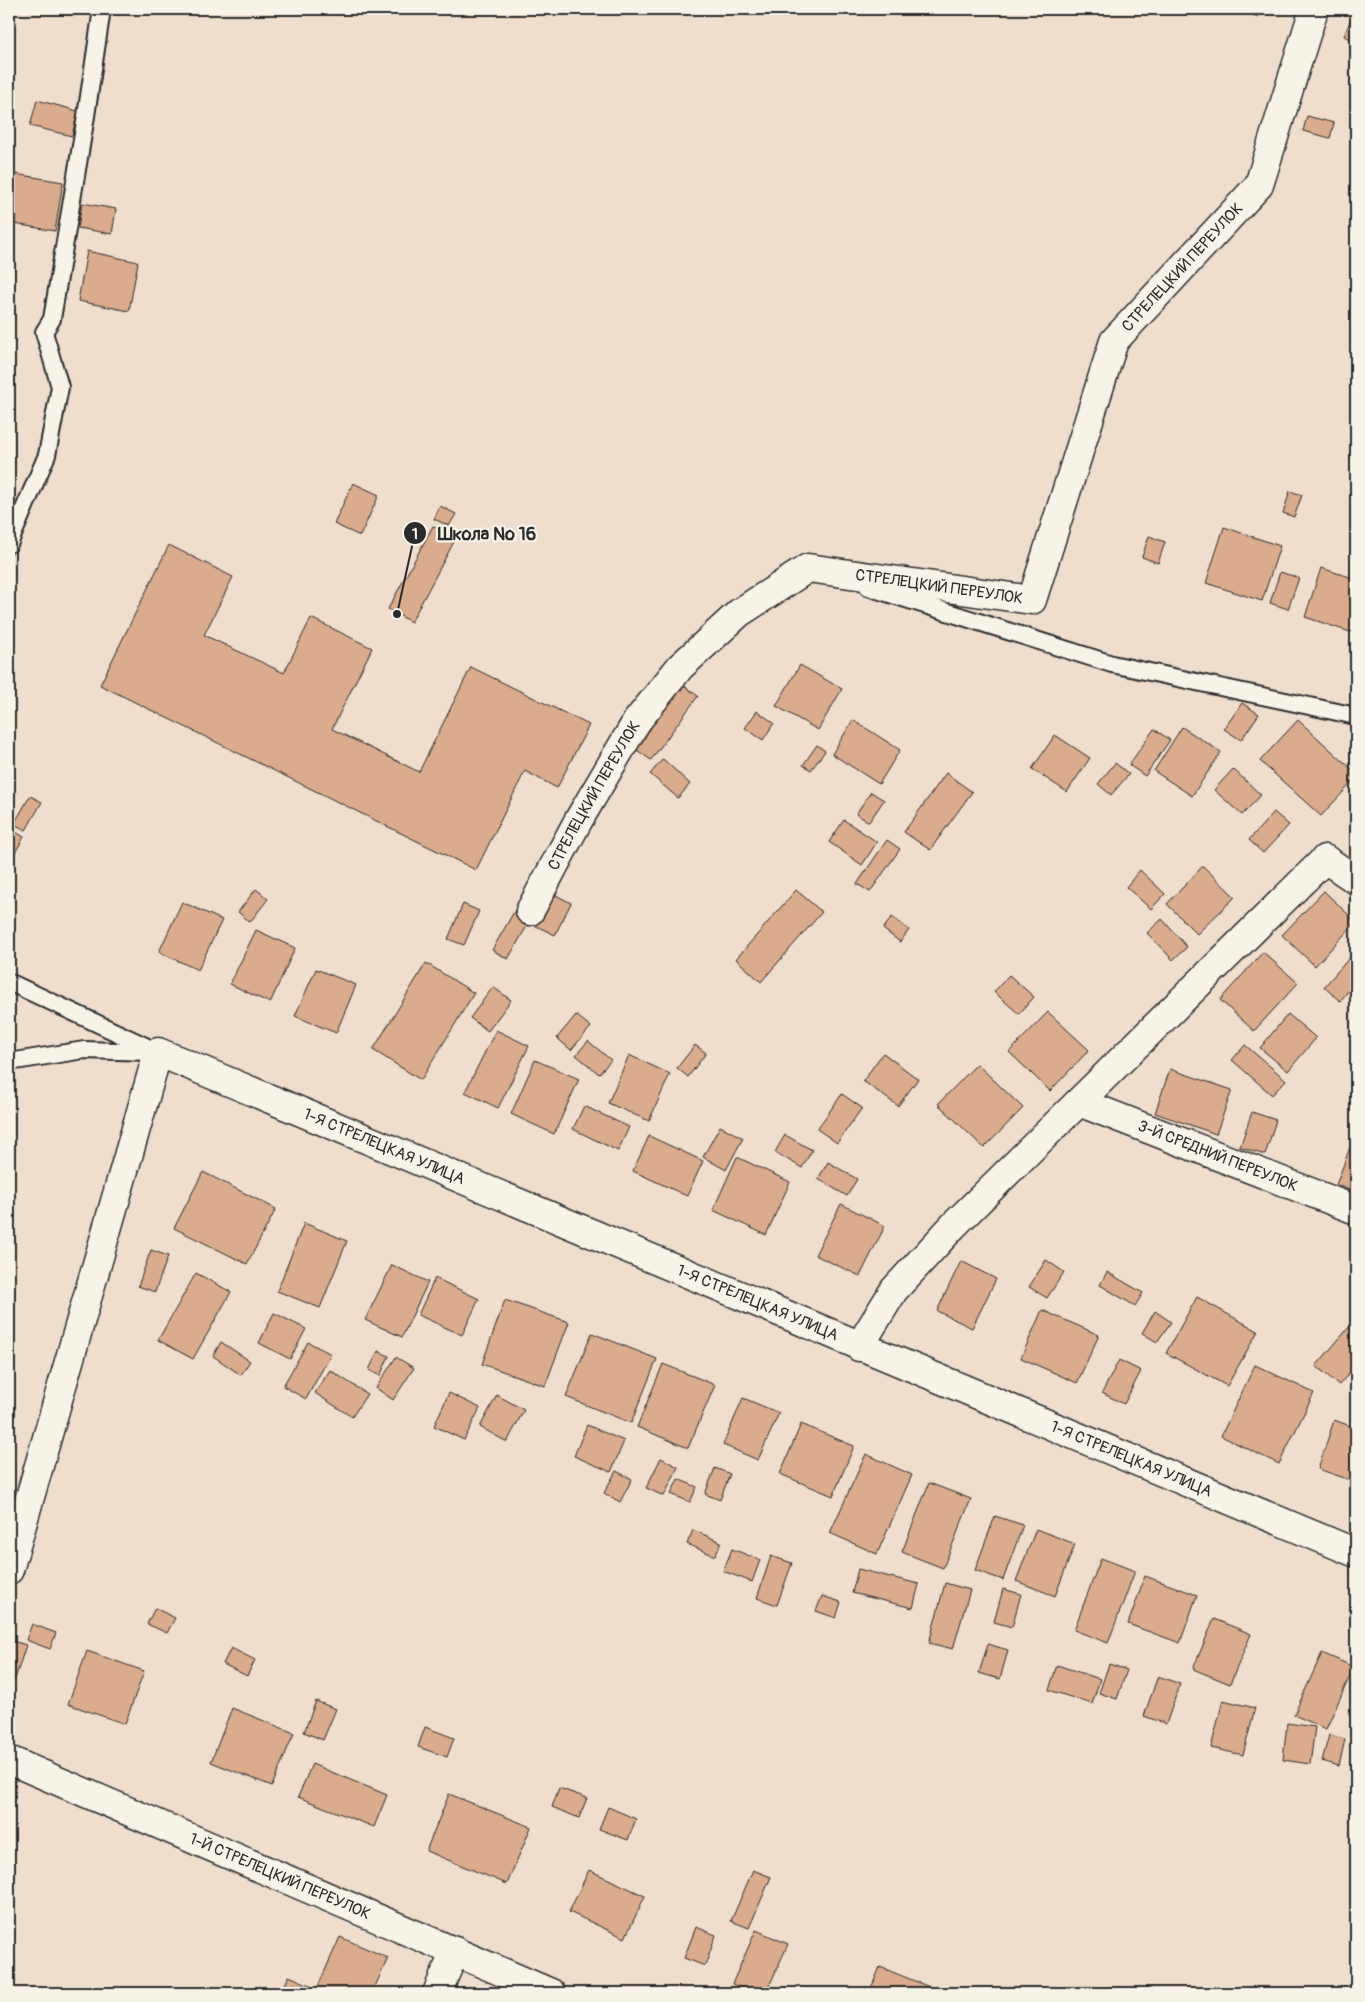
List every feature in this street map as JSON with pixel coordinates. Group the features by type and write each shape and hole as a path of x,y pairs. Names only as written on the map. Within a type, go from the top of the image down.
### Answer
{"street":[{"name":"СТРЕЛЕЦКИЙ ПЕРЕУЛОК","path":"530,911 578,821 637,721 680,667 738,613 808,568 1032,600 1114,341 1260,185 1314,9"},
{"path":"859,1347 894,1290 953,1226 1325,859 1356,880"},
{"path":"9,1570 158,1052"},
{"name":"1-Я СТРЕЛЕЦКАЯ УЛИЦА","path":"158,1052 859,1347 1356,1553"},
{"name":"3-Й СРЕДНИЙ ПЕРЕУЛОК","path":"1079,1102 1356,1210"},
{"name":"1-Й СТРЕЛЕЦКИЙ ПЕРЕУЛОК","path":"9,1760 551,1993"},
{"path":"437,1993 455,1951"}],"lane":[{"path":"9,544 48,455 60,387 44,332 52,319 102,9"},
{"path":"808,568 1112,664 1356,716"},
{"path":"9,982 158,1052"},
{"path":"9,1062 84,1050 158,1052"}],"building":[{"path":"1238,9 1262,9 1258,17"},
{"path":"1356,9 1356,41 1344,36"},
{"path":"37,100 78,111 72,136 30,126"},
{"path":"1307,116 1334,123 1330,138 1303,131"},
{"path":"9,173 63,182 55,231 9,223"},
{"path":"82,203 116,209 112,234 78,228"},
{"path":"87,251 138,262 129,311 78,301"},
{"path":"9,259 15,259 13,279 9,279"},
{"path":"353,483 379,495 360,536 334,524"},
{"path":"1290,491 1302,495 1294,517 1283,513"},
{"path":"440,506 456,514 449,526 434,519"},
{"path":"433,526 456,538 411,622 388,609"},
{"path":"1224,527 1280,546 1262,601 1206,583"},
{"path":"1149,536 1165,542 1158,563 1142,557"},
{"path":"169,545 233,577 204,635 284,673 311,618 372,648 332,729 419,772 471,667 589,725 557,788 525,771 476,870 100,685"},
{"path":"1321,568 1356,579 1356,634 1305,617"},
{"path":"1280,572 1299,578 1288,609 1270,603"},
{"path":"800,665 842,689 818,730 776,706"},
{"path":"667,673 698,696 651,760 620,738"},
{"path":"1242,703 1259,714 1241,740 1224,729"},
{"path":"757,711 774,723 763,740 745,728"},
{"path":"853,720 900,750 879,784 832,754"},
{"path":"1298,720 1356,773 1356,778 1321,816 1260,761"},
{"path":"1182,727 1221,752 1192,796 1154,771"},
{"path":"1154,729 1170,740 1145,776 1129,765"},
{"path":"1055,735 1090,758 1067,792 1032,769"},
{"path":"817,745 825,751 811,770 803,765"},
{"path":"663,759 690,784 678,798 650,774"},
{"path":"1115,763 1129,774 1111,795 1098,784"},
{"path":"1233,769 1261,795 1242,815 1214,790"},
{"path":"946,773 972,792 930,850 904,832"},
{"path":"871,792 884,800 869,822 856,814"},
{"path":"30,796 42,802 26,830 14,824"},
{"path":"1274,812 1289,825 1263,853 1249,840"},
{"path":"844,820 877,842 862,865 829,842"},
{"path":"9,828 24,837 9,863"},
{"path":"887,840 900,849 870,892 857,884"},
{"path":"1203,866 1235,897 1197,934 1167,904"},
{"path":"1140,870 1165,894 1151,909 1126,887"},
{"path":"256,889 268,899 250,922 238,912"},
{"path":"796,890 822,912 761,982 736,959"},
{"path":"1324,891 1356,922 1315,966 1282,935"},
{"path":"550,892 571,903 555,935 534,925"},
{"path":"182,902 222,920 198,970 159,952"},
{"path":"463,904 479,911 464,945 448,939"},
{"path":"515,910 531,919 508,959 492,950"},
{"path":"892,917 909,930 900,942 883,929"},
{"path":"1162,919 1187,947 1173,960 1147,933"},
{"path":"256,930 295,948 270,1003 230,984"},
{"path":"1263,952 1298,983 1254,1031 1220,1000"},
{"path":"1350,957 1356,963 1356,982 1340,1001 1324,987"},
{"path":"426,963 474,993 421,1080 373,1050"},
{"path":"316,969 356,985 336,1033 295,1016"},
{"path":"1009,975 1034,997 1019,1014 994,992"},
{"path":"493,987 511,1000 488,1031 470,1018"},
{"path":"1048,1012 1089,1050 1050,1091 1009,1052"},
{"path":"1288,1014 1316,1038 1288,1071 1260,1048"},
{"path":"576,1015 591,1027 571,1050 557,1038"},
{"path":"496,1030 529,1046 498,1108 465,1092"},
{"path":"588,1041 611,1060 599,1074 576,1055"},
{"path":"695,1045 706,1053 688,1077 677,1068"},
{"path":"1245,1045 1286,1080 1272,1095 1232,1060"},
{"path":"883,1053 918,1079 898,1106 863,1081"},
{"path":"629,1055 670,1074 649,1121 608,1103"},
{"path":"535,1060 579,1079 554,1134 511,1114"},
{"path":"977,1064 1023,1108 984,1148 938,1104"},
{"path":"1170,1069 1232,1090 1216,1134 1155,1113"},
{"path":"842,1094 862,1108 837,1143 817,1129"},
{"path":"584,1106 629,1127 618,1151 573,1129"},
{"path":"1252,1112 1276,1120 1265,1155 1240,1147"},
{"path":"720,1126 743,1138 726,1170 703,1157"},
{"path":"785,1135 812,1150 802,1168 775,1152"},
{"path":"649,1136 703,1161 687,1196 633,1171"},
{"path":"1352,1142 1356,1143 1356,1192 1336,1185"},
{"path":"737,1157 790,1182 766,1235 713,1210"},
{"path":"828,1162 857,1179 847,1196 818,1179"},
{"path":"203,1172 276,1209 247,1264 174,1228"},
{"path":"841,1204 885,1226 860,1276 815,1255"},
{"path":"304,1223 347,1241 320,1308 277,1291"},
{"path":"151,1250 168,1256 155,1292 138,1286"},
{"path":"1046,1260 1064,1272 1047,1298 1029,1287"},
{"path":"961,1261 996,1279 972,1328 937,1311"},
{"path":"392,1265 428,1282 402,1337 365,1320"},
{"path":"1107,1272 1143,1293 1135,1306 1100,1285"},
{"path":"196,1273 231,1292 193,1359 158,1340"},
{"path":"435,1278 479,1299 462,1335 418,1315"},
{"path":"1197,1297 1258,1331 1227,1386 1166,1353"},
{"path":"505,1300 569,1322 545,1386 482,1364"},
{"path":"1042,1310 1099,1335 1077,1383 1021,1358"},
{"path":"1155,1311 1171,1322 1157,1342 1142,1333"},
{"path":"274,1313 306,1329 290,1359 259,1343"},
{"path":"1356,1319 1356,1365 1339,1385 1316,1366"},
{"path":"592,1333 657,1359 631,1423 566,1397"},
{"path":"221,1342 250,1361 241,1375 213,1356"},
{"path":"308,1342 331,1354 306,1399 283,1386"},
{"path":"378,1351 389,1356 380,1376 369,1370"},
{"path":"396,1357 414,1368 393,1400 376,1388"},
{"path":"1119,1360 1141,1371 1124,1404 1102,1393"},
{"path":"663,1364 715,1385 688,1448 637,1427"},
{"path":"1255,1365 1314,1393 1279,1464 1221,1436"},
{"path":"330,1370 367,1394 352,1417 315,1393"},
{"path":"449,1393 480,1408 464,1440 434,1426"},
{"path":"497,1395 524,1410 507,1442 480,1427"},
{"path":"743,1398 779,1413 758,1460 723,1445"},
{"path":"1334,1420 1356,1428 1356,1482 1318,1469"},
{"path":"801,1424 854,1446 833,1496 780,1474"},
{"path":"587,1425 624,1441 611,1472 574,1456"},
{"path":"866,1454 912,1475 877,1554 830,1533"},
{"path":"661,1458 678,1467 664,1496 646,1488"},
{"path":"715,1468 730,1474 720,1500 705,1494"},
{"path":"616,1471 632,1479 620,1502 604,1493"},
{"path":"678,1479 697,1487 690,1502 671,1494"},
{"path":"929,1483 971,1499 943,1568 902,1552"},
{"path":"995,1516 1023,1525 1003,1580 975,1570"},
{"path":"1036,1529 1075,1544 1055,1596 1016,1581"},
{"path":"693,1530 721,1542 715,1556 687,1544"},
{"path":"732,1549 760,1560 752,1582 723,1571"},
{"path":"771,1556 792,1563 777,1605 757,1598"},
{"path":"1101,1558 1135,1571 1108,1643 1074,1630"},
{"path":"858,1569 919,1584 913,1608 852,1593"},
{"path":"1145,1576 1197,1595 1180,1643 1128,1624"},
{"path":"945,1583 970,1590 953,1649 929,1643"},
{"path":"1003,1589 1021,1594 1012,1627 994,1622"},
{"path":"822,1596 841,1602 836,1618 816,1611"},
{"path":"155,1608 175,1618 167,1633 147,1624"},
{"path":"1214,1619 1251,1634 1230,1684 1193,1669"},
{"path":"32,1624 56,1633 50,1649 26,1640"},
{"path":"9,1640 26,1645 15,1679 9,1677"},
{"path":"988,1644 1008,1650 1000,1679 979,1673"},
{"path":"231,1648 255,1660 247,1676 223,1664"},
{"path":"87,1651 144,1671 125,1724 68,1704"},
{"path":"1322,1653 1354,1667 1326,1729 1294,1715"},
{"path":"1109,1664 1127,1670 1117,1699 1099,1693"},
{"path":"1057,1665 1100,1679 1092,1704 1049,1690"},
{"path":"1158,1676 1180,1684 1166,1724 1144,1716"},
{"path":"1223,1700 1255,1708 1243,1755 1211,1748"},
{"path":"316,1701 336,1709 323,1740 304,1732"},
{"path":"232,1708 294,1733 272,1786 211,1762"},
{"path":"1287,1723 1315,1727 1310,1764 1283,1760"},
{"path":"425,1727 454,1738 447,1757 418,1747"},
{"path":"1329,1735 1345,1739 1339,1766 1322,1761"},
{"path":"312,1764 387,1795 374,1827 298,1797"},
{"path":"559,1788 587,1798 579,1818 552,1807"},
{"path":"449,1794 531,1827 507,1884 426,1851"},
{"path":"608,1807 636,1819 628,1840 599,1829"},
{"path":"589,1870 645,1896 625,1938 569,1912"},
{"path":"753,1870 771,1877 749,1928 731,1921"},
{"path":"696,1927 716,1935 705,1966 684,1958"},
{"path":"756,1930 788,1944 766,1993 753,1993 732,1984"},
{"path":"340,1937 388,1958 372,1993 315,1993"},
{"path":"880,1967 932,1988 930,1993 869,1993"},
{"path":"289,1976 310,1985 307,1993 281,1993"}],"place":[{"name":"Школа № 16","path":"397,614"}]}
